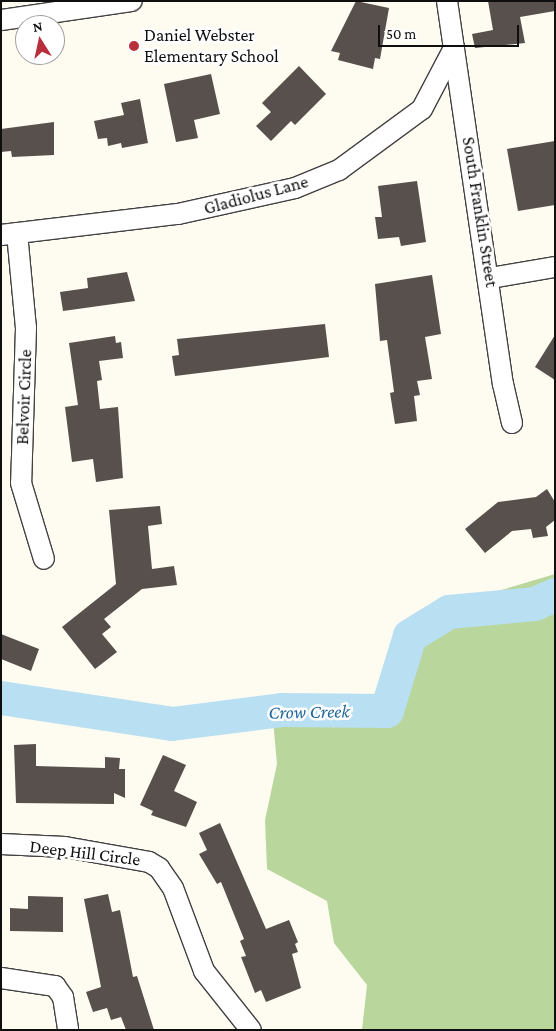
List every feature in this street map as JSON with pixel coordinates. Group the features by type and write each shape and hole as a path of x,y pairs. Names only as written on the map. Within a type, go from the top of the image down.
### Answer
{"street":[{"path":"1,20 132,1"},
{"name":"South Franklin Street","path":"447,1 490,278 503,384 512,423"},
{"name":"Gladiolus Lane","path":"9,234 243,201 295,188 339,170 422,109 454,48"},
{"name":"Belvoir Circle","path":"9,234 26,328 21,483 44,560"},
{"path":"490,278 555,267"},
{"name":"Deep Hill Circle","path":"1,844 65,848 149,862 159,868 173,888 204,971 251,1030"},
{"path":"1,978 55,986 63,997 68,1030"}],"green space":[{"path":"555,574 555,1030 362,1030 367,985 334,943 327,901 267,869 265,820 277,764 273,720 385,705 407,618"}],"building":[{"path":"356,1 389,8 380,59 375,58 373,69 338,60 340,53 331,51"},
{"path":"488,1 555,1 555,11 520,17 525,43 475,48 472,34 493,30"},
{"path":"299,66 326,94 295,125 291,121 271,141 256,126 271,112 262,103"},
{"path":"211,74 220,114 194,120 198,138 176,142 164,84"},
{"path":"140,99 148,143 122,148 121,143 108,146 107,138 98,139 94,121 124,115 121,103"},
{"path":"54,122 54,155 12,157 11,151 1,152 1,129"},
{"path":"555,141 555,205 518,211 507,149"},
{"path":"417,181 426,242 401,246 399,237 378,239 375,217 382,217 378,186"},
{"path":"127,272 135,301 63,311 60,292 88,288 87,278"},
{"path":"432,275 441,334 425,337 432,379 417,381 420,395 414,396 417,421 395,424 390,393 394,392 387,340 380,341 375,284"},
{"path":"325,324 329,357 175,376 172,356 179,355 177,339"},
{"path":"555,335 555,380 535,367"},
{"path":"115,336 116,343 121,342 123,358 99,361 102,380 97,381 100,409 118,407 123,478 96,482 93,459 72,462 65,407 78,405 69,343"},
{"path":"547,489 555,502 555,520 546,527 548,536 533,538 531,529 512,531 485,553 465,529 498,502 536,497"},
{"path":"160,506 162,524 148,526 152,569 174,566 177,585 142,589 104,619 111,627 102,634 117,652 95,669 62,627 116,584 109,510"},
{"path":"1,634 39,649 31,671 1,659"},
{"path":"36,744 36,766 105,768 105,757 120,758 119,769 125,769 125,798 114,793 114,804 16,803 14,745"},
{"path":"163,755 186,765 174,791 197,802 186,827 151,815 153,811 140,805"},
{"path":"220,823 266,929 289,920 298,942 295,944 298,952 292,954 301,988 266,1002 261,990 255,993 241,957 246,956 240,941 244,939 221,882 217,884 199,854 207,850 199,833"},
{"path":"108,894 112,912 120,910 133,977 137,976 154,1030 126,1030 121,1017 111,1020 107,1008 93,1012 86,992 101,987 84,899"},
{"path":"28,896 63,897 63,932 10,931 10,908 28,909"}],"waterway":[{"name":"Crow Creek","path":"1,698 172,724 283,710 387,711 410,636 449,612 535,604 555,595"}],"place":[{"name":"Daniel Webster Elementary School","path":"134,46"}]}
